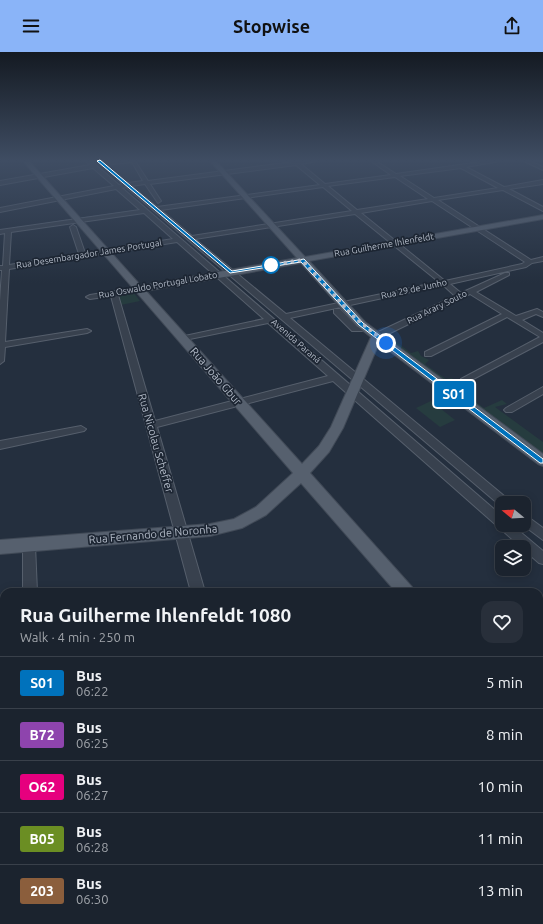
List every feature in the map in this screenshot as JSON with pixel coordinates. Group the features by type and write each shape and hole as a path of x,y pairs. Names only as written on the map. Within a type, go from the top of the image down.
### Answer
{"main road":[{"name":"Rua João Gbur","path":"61,202 76,224 105,251 402,588"},
{"path":"249,202 302,260 349,318 372,332 543,461"},
{"name":"Rua Guilherme Ihlenfeldt","path":"225,273 543,217"},
{"name":"Rua Oswaldo Portugal Lobato","path":"139,289 225,273"},
{"path":"356,386 372,332"},
{"name":"Rua Fernando de Noronha","path":"0,547 220,529 245,520 267,506 301,473 334,435 356,386"}],"street":[{"path":"0,210 41,202"},
{"name":"Avenida Paraná","path":"135,202 178,240 285,317 495,516"},
{"name":"Avenida Paraná","path":"147,202 190,238 271,320 336,377 356,386 496,496"},
{"path":"157,210 213,202"},
{"path":"344,202 460,296"},
{"path":"190,238 415,202"},
{"path":"436,202 478,228 527,264"},
{"path":"529,202 543,209"},
{"path":"0,232 76,224 146,211"},
{"path":"76,224 84,255"},
{"path":"0,361 3,268 8,230"},
{"name":"Rua Desembargador James Portugal","path":"3,268 178,240"},
{"name":"Rua 29 de Junho","path":"285,317 340,308 543,259"},
{"name":"Rua Arary Souto","path":"372,332 460,296 527,264"},
{"name":"Rua Oswaldo Portugal Lobato","path":"90,297 139,289"},
{"path":"464,381 543,337 470,291"},
{"name":"Rua Nicolau Scheffer","path":"114,293 197,588"},
{"path":"516,319 537,311 543,315"},
{"path":"428,354 507,314"},
{"path":"183,339 271,320"},
{"path":"1,345 87,331"},
{"path":"151,425 336,377"},
{"path":"509,410 543,390"},
{"path":"0,445 81,429"},
{"path":"531,525 543,535"},
{"name":"Avenida Paraná","path":"512,532 543,559"},
{"path":"29,545 30,588"}],"green space":[{"path":"133,292 140,301 121,305 118,295"},
{"path":"388,336 411,353 418,351 421,356 429,360 425,364 446,379 452,378 456,383 464,388 464,393 484,408 502,400 507,404 495,407 543,442 543,454 385,337"},
{"path":"431,401 455,420 440,427 416,408"}],"waterway":[{"path":"179,204 198,202"},
{"path":"81,218 139,210"},
{"path":"27,226 67,220"},
{"path":"13,228 27,226"},
{"path":"23,227 27,226"}],"bus line":[{"name":"S01","path":"148,202 232,272 302,260 361,324 543,461"}],"route":[{"path":"271,265 302,260 355,318 386,343"}]}
